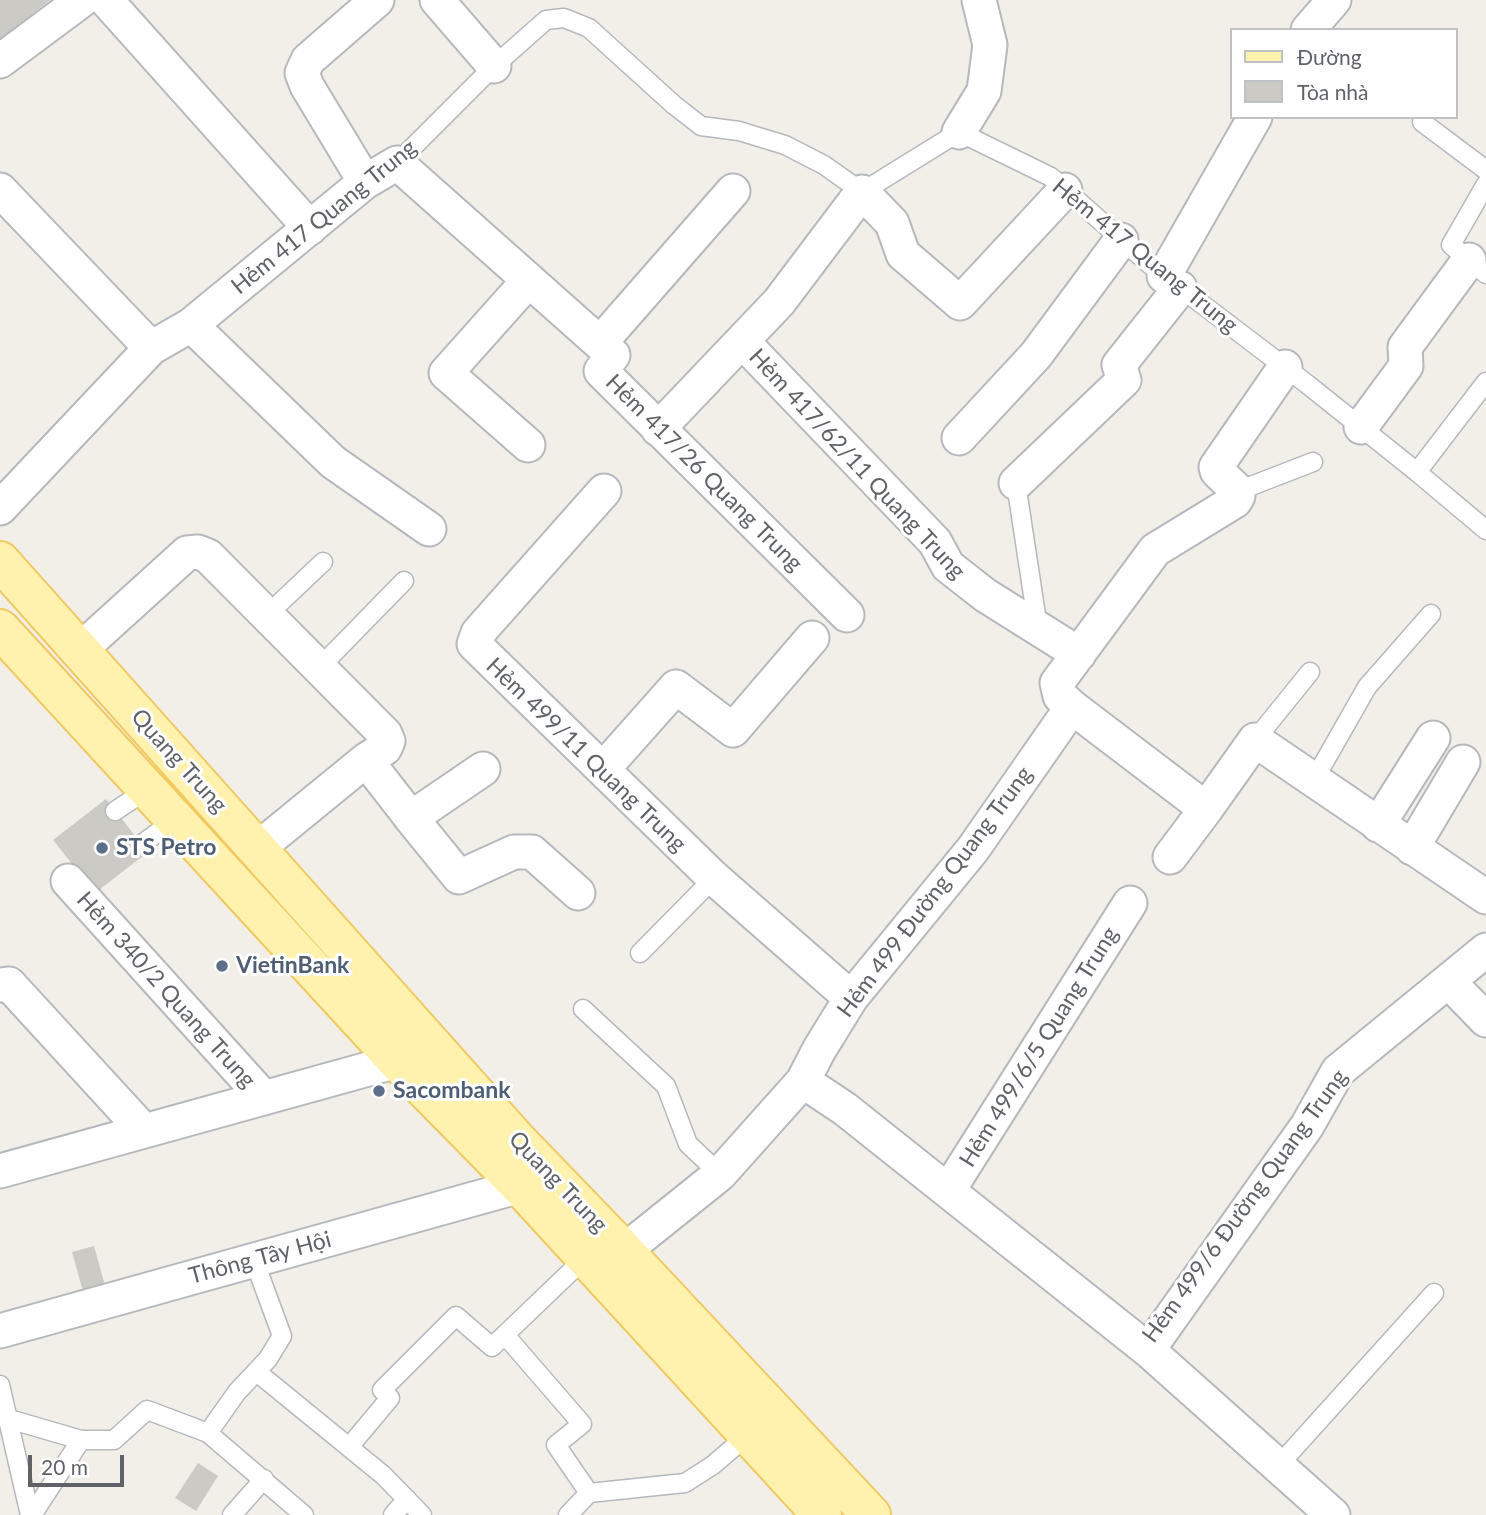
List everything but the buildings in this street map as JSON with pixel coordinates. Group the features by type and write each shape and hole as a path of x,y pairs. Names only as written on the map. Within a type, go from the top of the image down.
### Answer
{"main road":[{"name":"Quang Trung","path":"0,561 257,849 533,1179 586,1257 822,1515"},
{"name":"Quang Trung","path":"0,629 397,1061 533,1179 624,1251 871,1515"}],"street":[{"path":"0,61 82,0"},
{"path":"106,0 310,228"},
{"path":"365,182 307,86 302,73 309,60 377,0"},
{"path":"438,0 494,66"},
{"path":"959,132 984,91 990,45 979,0"},
{"path":"1310,28 1330,1"},
{"path":"1016,483 1124,380 1119,365 1172,282 1254,119"},
{"name":"Hẻm 417 Quang Trung","path":"0,509 151,348 191,325 365,182 397,163"},
{"name":"Hẻm 417/26 Quang Trung","path":"397,163 613,355 601,371 847,615"},
{"path":"0,190 151,348"},
{"path":"658,429 779,302 862,192 892,223 903,254 960,303 1065,190"},
{"path":"600,343 733,191"},
{"path":"959,438 1036,355 1121,240"},
{"path":"1361,427 1406,366 1405,347 1477,267"},
{"path":"528,445 446,373 529,280"},
{"path":"191,325 333,462 429,529"},
{"name":"Hẻm 417/62/11 Quang Trung","path":"742,341 935,542 948,566 985,596 1079,654"},
{"path":"1206,808 1072,707 1060,696 1057,683 1155,550 1235,501 1238,496 1227,479 1285,367"},
{"name":"Hẻm 499/11 Quang Trung","path":"604,491 478,633 474,645 604,768 714,878 851,998"},
{"path":"80,650 187,552 198,552 208,556 385,734 388,741 385,748 366,760 257,849"},
{"path":"604,768 676,687 733,730 813,638"},
{"name":"Hẻm 499 Đường Quang Trung","path":"624,1251 720,1174 803,1081 851,998 973,849 1072,707"},
{"path":"1378,825 1433,738"},
{"path":"1170,857 1255,740 1486,897"},
{"path":"366,760 459,877 514,852 531,852 578,893"},
{"path":"1412,848 1464,762"},
{"path":"411,818 483,769"},
{"name":"Hẻm 340/2 Quang Trung","path":"68,881 264,1098"},
{"name":"Hẻm 499/6/5 Quang Trung","path":"948,1191 1130,903"},
{"name":"Hẻm 499/6 Đường Quang Trung","path":"803,1081 845,1109 1148,1350 1307,1126 1338,1071 1486,950"},
{"path":"1448,981 1486,1020"},
{"path":"0,985 9,984 144,1132"},
{"path":"0,1171 397,1061"},
{"name":"Thông Tây Hội","path":"0,1331 533,1179"},
{"path":"1148,1350 1333,1515"}],"lane":[{"name":"Hẻm 417 Quang Trung","path":"397,163 494,66 546,20 564,18 589,28 701,126 739,131 785,145 824,165 862,192"},
{"path":"1422,122 1486,170"},
{"name":"Hẻm 417 Quang Trung","path":"959,132 1051,177 1172,282 1361,427 1486,530"},
{"path":"862,192 959,132"},
{"path":"1477,267 1451,244 1486,184"},
{"path":"1417,472 1486,382"},
{"path":"1227,479 1313,462"},
{"path":"1016,483 1039,629"},
{"path":"267,616 323,562"},
{"path":"319,668 404,581"},
{"path":"1314,780 1367,687 1431,614"},
{"path":"1255,740 1310,671"},
{"path":"115,811 148,789"},
{"path":"142,844 176,819"},
{"path":"640,953 714,878"},
{"path":"583,1009 666,1086 688,1144 720,1174"},
{"path":"349,1447 390,1398 382,1390 456,1316 490,1347 494,1346 586,1257"},
{"path":"208,1433 237,1392 258,1373 282,1336 254,1260"},
{"path":"1278,1466 1434,1293"},
{"path":"505,1335 582,1424 555,1446 589,1493"},
{"path":"258,1373 383,1475 422,1515"},
{"path":"0,1385 31,1515"},
{"path":"9,1419 82,1440 114,1440 147,1410 208,1433 303,1515"},
{"path":"568,1515 589,1493 685,1483 713,1465 748,1435"},
{"path":"31,1515 82,1440"},
{"path":"232,1515 264,1479"},
{"path":"393,1515 407,1499"}],"place":[{"name":"STS Petro","path":"102,848"},
{"name":"VietinBank","path":"222,966"},
{"name":"Sacombank","path":"379,1091"}]}
